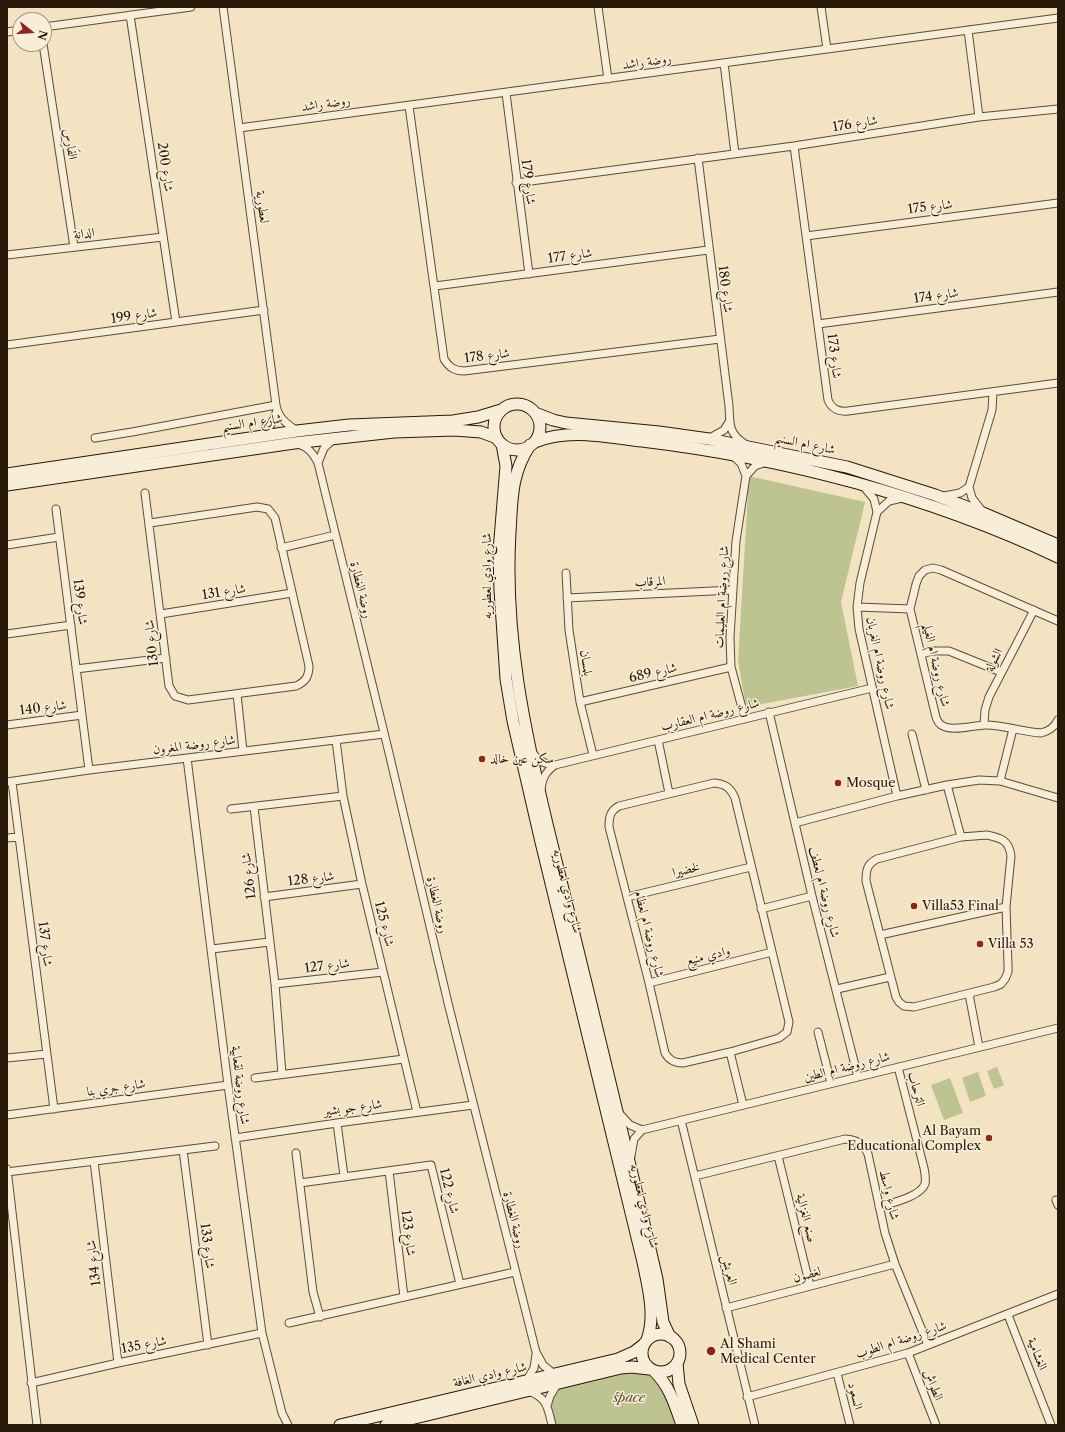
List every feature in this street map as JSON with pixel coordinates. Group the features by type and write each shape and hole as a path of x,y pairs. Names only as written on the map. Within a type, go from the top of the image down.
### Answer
{"street":[{"path":"52,26 191,7"},
{"name":"لعطورية","path":"223,7 276,408"},
{"path":"598,7 608,79"},
{"path":"821,7 827,49"},
{"name":"شارع 200","path":"130,15 176,322"},
{"name":"روضة راشد","path":"239,128 1058,18"},
{"path":"968,30 979,117"},
{"name":"الفَارِس","path":"44,52 74,247"},
{"path":"724,63 735,154"},
{"name":"شارع 179","path":"506,92 516,184 529,274"},
{"name":"شارع 178","path":"409,106 444,359 447,365 457,371 720,339"},
{"name":"شارع 176","path":"516,184 794,146 979,117 1058,109"},
{"name":"شارع 173","path":"794,146 828,400 832,407 836,410 848,411 1058,383"},
{"name":"شارع 180","path":"698,158 708,250 729,406 729,422 736,438 747,446"},
{"name":"شارع 175","path":"806,236 1058,202"},
{"name":"الدانة","path":"7,255 163,236"},
{"name":"شارع 177","path":"435,286 708,250"},
{"name":"شارع 174","path":"818,324 1058,292"},
{"name":"شارع 199","path":"7,345 264,310"},
{"path":"983,512 972,498 969,487 992,410 993,392"},
{"path":"515,404 522,404 535,413 540,426 532,443 523,448 516,449 509,448 500,441 495,431 494,423 501,410 515,404"},
{"path":"276,408 285,423 297,431"},
{"path":"261,436 272,425 276,408"},
{"path":"95,438 276,408"},
{"name":"شارع ام السنيم","path":"7,474 297,431 364,424 453,421 478,417 501,410"},
{"name":"شارع ام السنيم","path":"535,413 566,423 659,432 710,439 847,468 983,512 1058,545"},
{"path":"710,439 724,430 729,422"},
{"name":"شارع ام السنيم","path":"7,485 294,443 394,432 454,430 481,432 500,441"},
{"name":"شارع ام السنيم","path":"532,443 551,436 576,434 679,446 820,473 965,518 1058,557"},
{"path":"318,463 324,448 336,438"},
{"name":"شارع وادي لعطوريه","path":"500,441 506,466 500,530 499,566 501,622 506,679 513,721 541,842 643,1262 651,1315 651,1331 645,1342"},
{"name":"روضة الغطارة","path":"294,443 308,449 314,455 318,463 473,1105 515,1272 536,1352 543,1365 556,1378"},
{"name":"شارع وادي لعطوريه","path":"532,443 518,467 514,482 509,552 510,622 515,670 529,745 541,798 657,1279 663,1322 670,1337"},
{"path":"731,455 741,463 746,476 755,466 768,462"},
{"name":"شارع روضة ام العليمات","path":"745,719 731,667 730,637 736,541 746,476"},
{"path":"863,486 874,499 877,512"},
{"path":"935,496 956,494 969,487"},
{"name":"شارع 130","path":"145,492 169,686 175,696 188,700 296,686 302,683 307,678 309,666 275,518 268,509 257,507 150,523"},
{"path":"877,512 882,505 889,501 904,498"},
{"name":"شارع 139","path":"56,510 89,770"},
{"name":"شارع روضة ام الغربان","path":"877,512 860,583 857,607 859,629 897,796"},
{"path":"281,548 335,535"},
{"path":"7,545 59,537"},
{"name":"شارع روضة ام الغيلم","path":"1058,621 941,570 933,568 925,570 919,576 910,609 937,721 941,725 952,728 984,725 1041,733 1052,728 1058,720"},
{"name":"بلمسان","path":"566,573 569,630 580,702 592,756"},
{"name":"المرقاب","path":"567,598 733,590"},
{"name":"شارع 131","path":"161,614 292,593"},
{"name":"شارع روضة ام الغيلم","path":"857,607 910,609"},
{"name":"الشولة","path":"984,725 985,710 989,696 1034,610"},
{"path":"7,634 71,625"},
{"path":"921,654 932,651 949,651 1001,672"},
{"path":"76,669 166,658"},
{"name":"شارع 689","path":"580,702 731,667"},
{"name":"شارع روضة ام العقارب","path":"555,765 872,688"},
{"path":"237,694 243,751"},
{"name":"شارع روضة ام لعطف","path":"769,712 812,896 858,1077"},
{"name":"شارع 140","path":"7,725 82,715"},
{"path":"1000,781 1013,729"},
{"name":"شارع روضة المغرون","path":"9,782 89,770 384,734"},
{"path":"912,734 926,790"},
{"name":"شارع 125","path":"336,740 343,796 362,884 417,1112"},
{"path":"658,740 669,793"},
{"path":"529,745 539,760 555,765"},
{"name":"شارع روضة لقعابية","path":"187,758 228,1085 262,1334 282,1413 288,1425"},
{"path":"541,798 543,779 548,770 555,765"},
{"path":"795,823 897,796 947,785 979,780 1000,781 1058,798"},
{"name":"شارع 137","path":"9,782 19,837 54,1109"},
{"name":"شارع روضة ام لعظام","path":"714,783 721,783 732,791 735,798 789,1022 787,1032 779,1038 683,1063 672,1061 665,1053 649,983 609,827 610,813 619,806 669,793 714,783"},
{"path":"947,785 961,837"},
{"path":"231,809 343,796"},
{"name":"شارع 126","path":"254,807 275,984 282,1074"},
{"path":"987,835 995,836 1007,843 1010,849 1011,856 1006,907 1008,965 1006,979 1001,984 994,987 909,1007 899,1002 890,977 866,881 868,866 876,859 961,837 987,835"},
{"path":"7,838 19,837"},
{"name":"لخضيرا","path":"627,897 751,867"},
{"name":"شارع 128","path":"264,896 362,884"},
{"path":"761,909 812,896"},
{"path":"880,935 1006,907"},
{"path":"212,949 269,942"},
{"name":"وادي منيع","path":"649,983 772,952"},
{"name":"شارع 127","path":"275,984 383,972"},
{"path":"837,990 890,977"},
{"path":"968,994 979,1048"},
{"name":"شارع روضة ام الطين","path":"642,1130 1058,1028"},
{"path":"818,1032 832,1083"},
{"path":"730,1052 743,1105"},
{"path":"7,1058 47,1054"},
{"path":"255,1078 404,1058"},
{"name":"الترحاب","path":"879,1207 915,1194 921,1190 925,1184 926,1175 898,1067"},
{"name":"شارع جري بنا","path":"7,1115 228,1085"},
{"name":"شارع جو بشير","path":"235,1138 337,1122 473,1105"},
{"path":"616,1108 626,1121 642,1130 637,1135 632,1145 630,1164"},
{"name":"العريش","path":"681,1120 755,1425"},
{"path":"337,1122 344,1176"},
{"name":"شارع واسط","path":"695,1176 845,1139 861,1142 868,1154 879,1207 895,1264 928,1345"},
{"path":"37,1425 7,1170 215,1146"},
{"name":"شارع 133","path":"183,1150 208,1345"},
{"path":"296,1153 313,1292 320,1317"},
{"name":"صنع الغزالية","path":"778,1156 810,1286"},
{"name":"شارع 134","path":"94,1161 118,1363"},
{"name":"شارع 122","path":"300,1183 431,1165 460,1284"},
{"name":"شارع 123","path":"389,1171 404,1297"},
{"name":"لغصون","path":"726,1308 895,1264"},
{"path":"289,1323 515,1272"},
{"name":"شارع روضة ام الطوب","path":"747,1396 908,1354 1058,1294"},
{"name":"الغشامية","path":"1008,1315 1051,1425"},
{"name":"شارع 135","path":"31,1383 118,1363 262,1334"},
{"path":"682,1425 674,1399 668,1388 645,1364 642,1358 642,1351 645,1342 652,1336 658,1334 670,1337 678,1345 679,1351 677,1362 679,1384 693,1425"},
{"name":"شارع وادي الغافة","path":"386,1425 556,1378 618,1359 634,1352 645,1342"},
{"name":"روضة الغطارة","path":"526,1386 534,1368 536,1352"},
{"name":"الطواش","path":"908,1354 936,1425"},
{"path":"652,1370 661,1372 668,1371 673,1368 677,1362"},
{"name":"شارع وادي الغافة","path":"556,1378 632,1367 652,1370"},
{"name":"السعود","path":"837,1373 850,1425"},
{"path":"552,1425 548,1406 556,1378"},
{"path":"526,1386 539,1396 548,1406"},
{"name":"شارع وادي الغافة","path":"340,1425 526,1386"},
{"name":"شارع روضة لقعابية","path":"280,1425 282,1413"}],"green space":[{"path":"749,476 865,502 841,602 858,686 746,707 738,661"},
{"path":"997,1067 1004,1085 994,1089 987,1071"},
{"path":"978,1072 986,1096 970,1102 962,1078"},
{"path":"950,1078 963,1113 944,1120 931,1085"},
{"name":"space","path":"623,1370 641,1372 649,1375 655,1380 668,1401 675,1425 555,1425 551,1405 552,1399 560,1387"}],"place":[{"name":"سكن عين خالد","path":"482,759"},
{"name":"Mosque","path":"838,783"},
{"name":"Villa53 Final","path":"914,906"},
{"name":"Villa 53","path":"980,944"},
{"name":"Al Bayam Educational Complex","path":"989,1138"},
{"name":"Al Shami Medical Center","path":"711,1351"}]}
